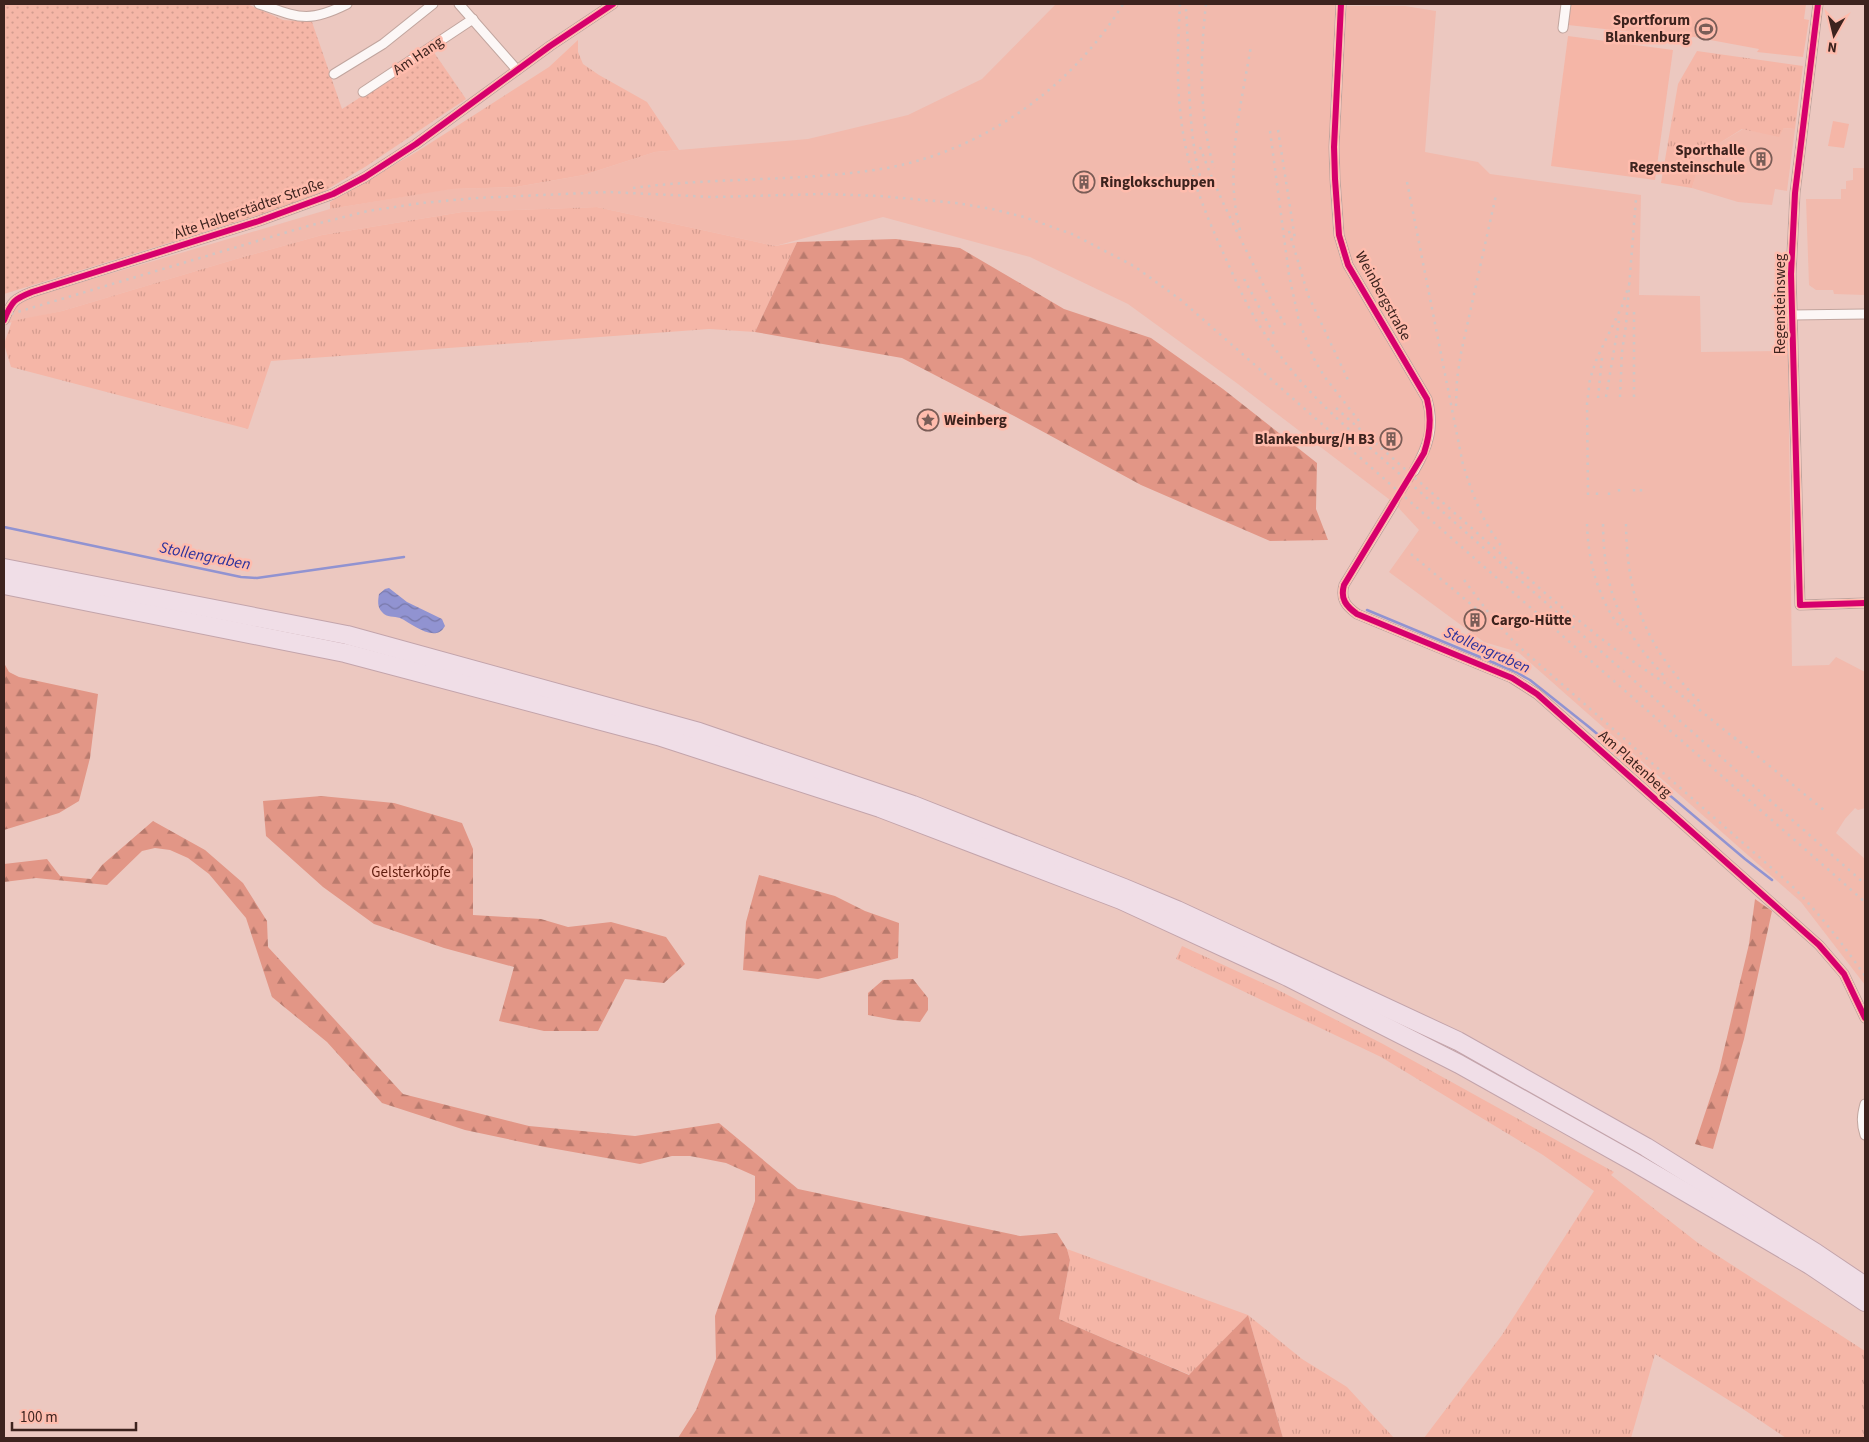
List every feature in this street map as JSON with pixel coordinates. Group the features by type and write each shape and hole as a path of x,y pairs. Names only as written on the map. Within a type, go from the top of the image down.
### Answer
{"highway":[{"path":"4,568 347,635 699,732 913,805 1177,910 1458,1041 1646,1147 1865,1286"},
{"path":"4,585 345,653 658,736 880,808 1103,893 1288,977 1459,1064 1710,1206 1810,1266 1865,1302"}],"street":[{"path":"259,4 279,7 300,18 310,18 347,4"},
{"name":"Am Hang","path":"334,74 383,44 433,4"},
{"path":"459,4 517,70"},
{"name":"Alte Halberstädter Straße","path":"4,320 12,302 16,298 259,221 333,194 416,144 517,70 614,4"},
{"name":"Weinbergstraße","path":"1341,4 1334,147 1334,179 1339,235 1348,266 1427,398 1430,408 1429,440 1414,471"},
{"path":"1563,28 1566,4"},
{"name":"Regensteinsweg","path":"1818,4 1795,193 1792,274 1800,604 1865,603"},
{"name":"Am Hang","path":"363,92 473,19"},
{"path":"1792,315 1865,314"},
{"name":"Am Platenberg","path":"1394,503 1350,574 1342,593 1343,602 1357,614 1512,678 1537,694 1819,945 1844,974 1865,1018"},
{"path":"1865,1104 1862,1116 1862,1127 1865,1135"}],"shaded area":[{"path":"1056,4 1337,4 1337,6 1405,6 1436,11 1425,152 1478,162 1490,174 1641,195 1639,295 1700,296 1701,352 1788,351 1792,666 1829,665 1836,657 1865,672 1865,808 1858,810 1855,808 1836,833 1865,859 1865,985 1801,902 1518,652 1484,642 1389,572 1419,530 1394,503 1238,384 1128,304 1030,257 883,217 775,246 597,207 462,212 322,235 62,311 4,324 4,305 330,209 449,189 516,187 584,175 655,152 808,139 908,115 982,79"},
{"path":"1784,128 1795,129 1787,191 1775,189 1772,205 1738,202 1692,188 1701,154 1743,129 1779,136"},
{"path":"1853,168 1865,168 1865,295 1834,294 1833,290 1816,290 1809,285 1806,199 1841,199 1841,189 1846,189 1846,181 1853,180"}],"green space":[{"path":"4,4 247,4 283,20 312,22 342,109 433,51 466,99 365,167 311,199 4,294"},
{"name":"Sportforum Blankenburg","path":"1571,4 1806,4 1804,19 1809,20 1803,57 1757,52 1759,49 1667,32 1659,35 1568,25"},
{"path":"1568,36 1673,50 1655,180 1551,166"},
{"path":"578,40 578,52 583,64 647,102 679,150 655,152 584,175 516,187 452,189 330,209 330,202 418,151 549,67"},
{"path":"1697,51 1803,66 1795,129 1784,128 1779,137 1742,129 1702,154 1692,188 1661,183 1678,84"},
{"path":"1833,121 1849,124 1844,148 1828,146"},
{"path":"597,207 775,246 797,242 755,332 709,329 271,361 248,429 11,367 4,344 12,321 62,311 322,235 462,212"},
{"path":"896,239 960,248 1064,309 1151,338 1223,389 1317,463 1316,509 1328,540 1270,541 1141,485 902,358 755,332 797,242"},
{"path":"4,663 9,672 19,677 98,694 90,758 79,801 59,813 4,830"},
{"name":"Gelsterköpfe","path":"321,796 394,803 462,823 473,849 473,915 541,919 568,927 611,922 666,937 685,964 664,983 625,979 598,1031 544,1031 499,1021 514,967 444,948 374,924 323,887 266,836 263,801"},
{"path":"153,821 205,850 243,883 267,921 268,947 403,1094 529,1126 635,1136 719,1123 798,1189 1020,1236 1057,1233 1067,1249 1070,1260 1059,1319 1189,1375 1248,1315 1283,1438 678,1438 696,1410 716,1359 715,1316 755,1201 755,1176 726,1163 690,1156 672,1156 640,1164 545,1147 465,1130 382,1103 327,1042 272,997 246,918 209,874 188,858 170,850 155,848 142,851 107,885 36,878 4,882 4,864 47,859 60,876 91,879 102,865"},
{"path":"759,875 835,896 865,911 899,923 898,958 818,979 743,970 746,922"},
{"path":"1755,899 1772,911 1744,1039 1713,1149 1695,1144 1719,1071 1749,944"},
{"path":"1182,946 1276,989 1383,1044 1614,1172 1611,1175 1698,1243 1865,1351 1865,1438 1786,1438 1655,1354 1631,1438 1424,1438 1502,1335 1594,1191 1543,1155 1381,1057 1176,959"},
{"path":"913,979 928,998 928,1010 920,1022 868,1015 868,993 883,980"},
{"path":"1067,1249 1248,1315 1190,1375 1059,1319 1070,1260"},
{"path":"1248,1315 1302,1359 1347,1387 1394,1438 1283,1438"}],"water":[{"path":"389,588 407,602 442,619 445,626 441,631 430,633 400,618 384,614 379,606 379,594"}],"waterway":[{"name":"Stollengraben","path":"4,527 241,577 257,578 404,557"},
{"name":"Stollengraben","path":"1367,610 1516,672 1530,680 1772,880"}],"tunnel":[{"path":"1394,503 1414,471"}],"railway":[{"path":"633,188 695,182 850,173 918,161 953,148 988,132 1020,112 1050,89 1078,63 1102,35 1123,4"},
{"path":"1180,4 1178,47 1179,104 1183,135 1196,185 1207,216 1243,295 1267,337 1286,364 1319,401 1343,424 1865,884"},
{"path":"1206,4 1202,65 1203,108 1214,168"},
{"path":"1186,9 1193,142 1202,183"},
{"path":"1240,230 1235,207 1234,161 1239,115 1251,46"},
{"path":"1278,130 1295,239"},
{"path":"1270,131 1289,275 1299,321 1313,357 1324,376 1359,421"},
{"path":"1200,147 1234,226 1266,291 1287,328"},
{"path":"1407,182 1463,465 1484,519 1503,548"},
{"path":"4,316 308,226 368,211 422,203 476,198 609,192 712,197 823,194 880,196 956,203 1024,217 1072,234 1134,266 1181,300 1865,902"},
{"path":"1456,406 1457,379 1461,353 1496,195"},
{"path":"1620,397 1622,352 1626,325 1636,199"},
{"path":"1289,231 1308,295 1349,382"},
{"path":"1244,279 1275,336"},
{"path":"1588,495 1587,404 1590,379 1597,358 1622,306 1629,285"},
{"path":"1634,307 1634,397"},
{"path":"1606,397 1619,321"},
{"path":"1598,398 1602,358"},
{"path":"1336,408 1553,600 1612,647 1675,690 1738,741"},
{"path":"1597,489 1597,495"},
{"path":"1609,489 1609,495"},
{"path":"1619,489 1619,495"},
{"path":"1634,489 1634,495"},
{"path":"1641,489 1641,495"},
{"path":"1587,524 1592,566 1596,580 1607,606 1622,630"},
{"path":"1603,524 1607,570 1611,590 1618,609 1637,643 1667,679"},
{"path":"1626,524 1627,551 1631,576 1636,600 1644,622 1654,643 1667,663 1682,683 1701,703"},
{"path":"1411,554 1485,616"},
{"path":"1464,580 1491,616 1515,643 1791,885 1830,929 1865,976"},
{"path":"1734,737 1825,811"}],"cycle path":[{"path":"4,320 14,302 32,292 259,221 333,194 365,177 416,144 550,46 613,4"},
{"path":"1341,4 1334,147 1339,235 1348,265 1427,399 1430,420 1428,440 1424,453 1344,585 1343,598 1345,602 1357,614 1512,678 1537,694 1819,945 1844,974 1865,1018"},
{"path":"1818,4 1795,193 1791,274 1800,605 1865,603"}],"place":[{"name":"Sportforum Blankenburg","path":"1706,29"},
{"name":"Sporthalle Regensteinschule","path":"1761,159"},
{"name":"Ringlokschuppen","path":"1084,182"},
{"name":"Weinberg","path":"928,420"},
{"name":"Blankenburg/H B3","path":"1391,439"},
{"name":"Cargo-Hütte","path":"1475,620"}]}
